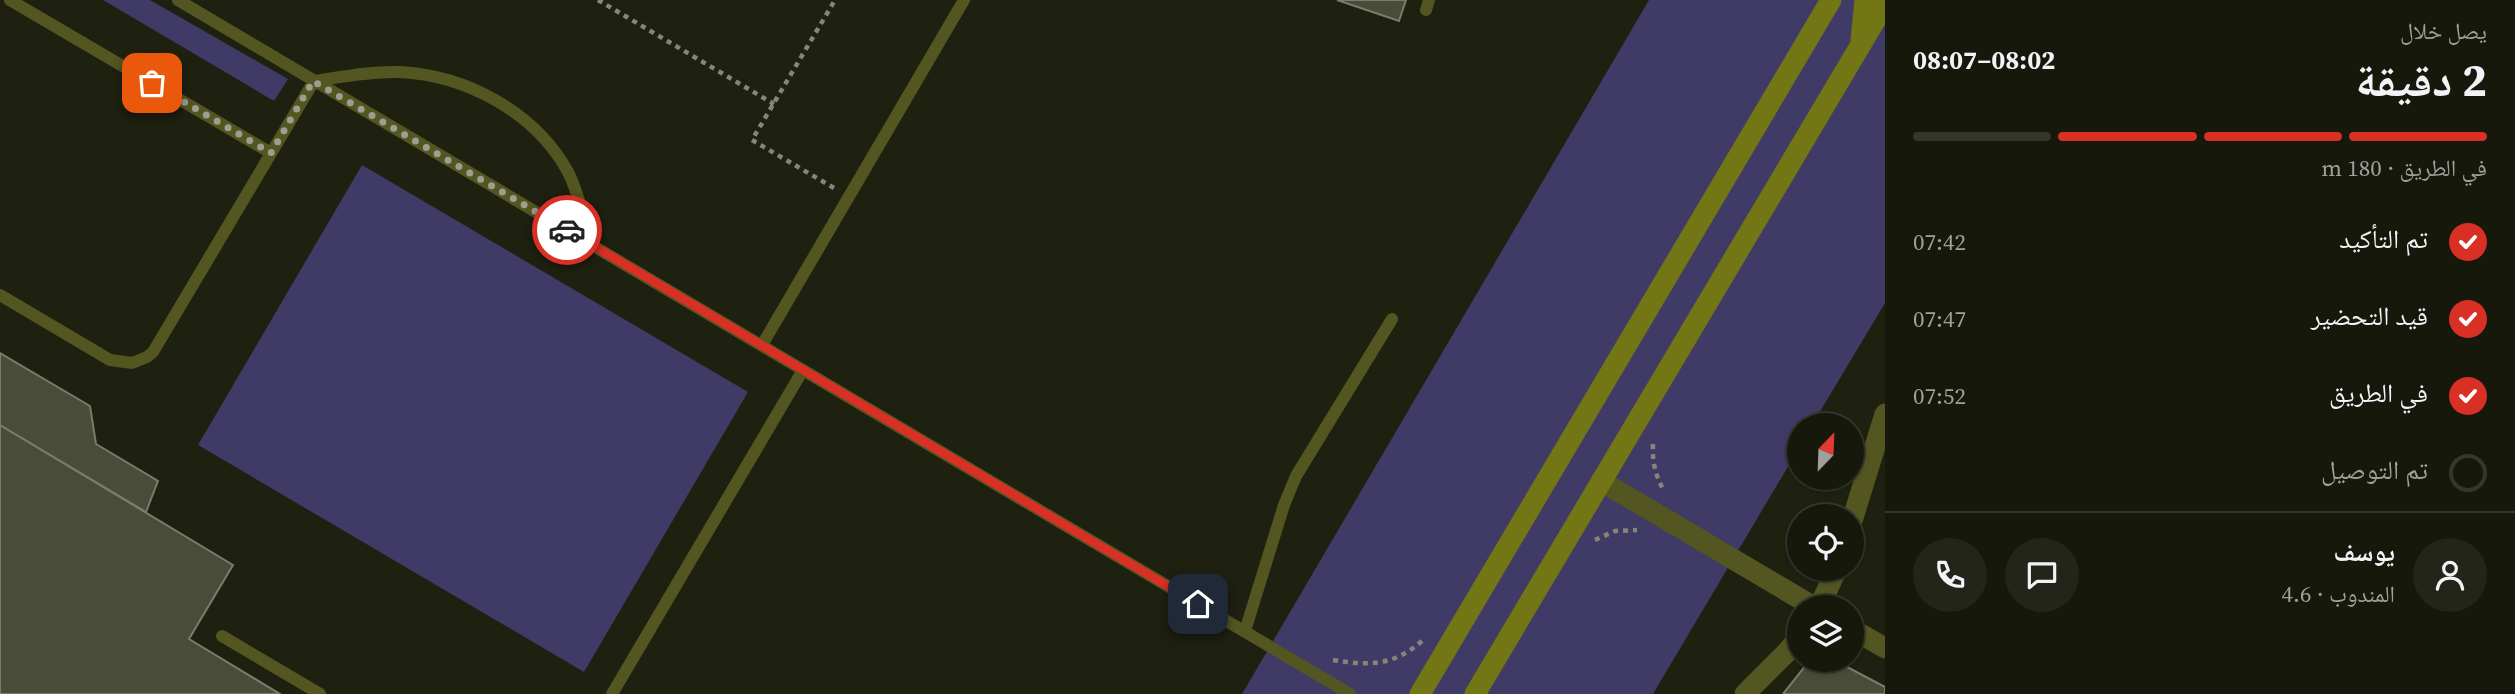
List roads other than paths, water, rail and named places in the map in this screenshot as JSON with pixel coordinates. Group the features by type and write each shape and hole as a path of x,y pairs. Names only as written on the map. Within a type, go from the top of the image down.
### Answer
{"street":[{"path":"1420,694 1831,0"},
{"path":"1861,45 1865,0"},
{"path":"1475,694 1885,4"},
{"path":"1857,504 1885,414"},
{"path":"1601,481 1796,595"},
{"path":"1864,636 1885,648"},
{"path":"1745,694 1787,652"}],"lane":[{"path":"10,0 271,153"},
{"path":"178,0 1350,694"},
{"path":"762,345 964,0"},
{"path":"313,81 398,72 436,77 477,90 514,112 546,141 568,173 591,244"},
{"path":"0,295 110,360 132,363 147,357 153,352 313,81"},
{"path":"1245,631 1284,505 1296,476 1391,319"},
{"path":"612,694 803,370"},
{"path":"222,636 320,694"}]}
